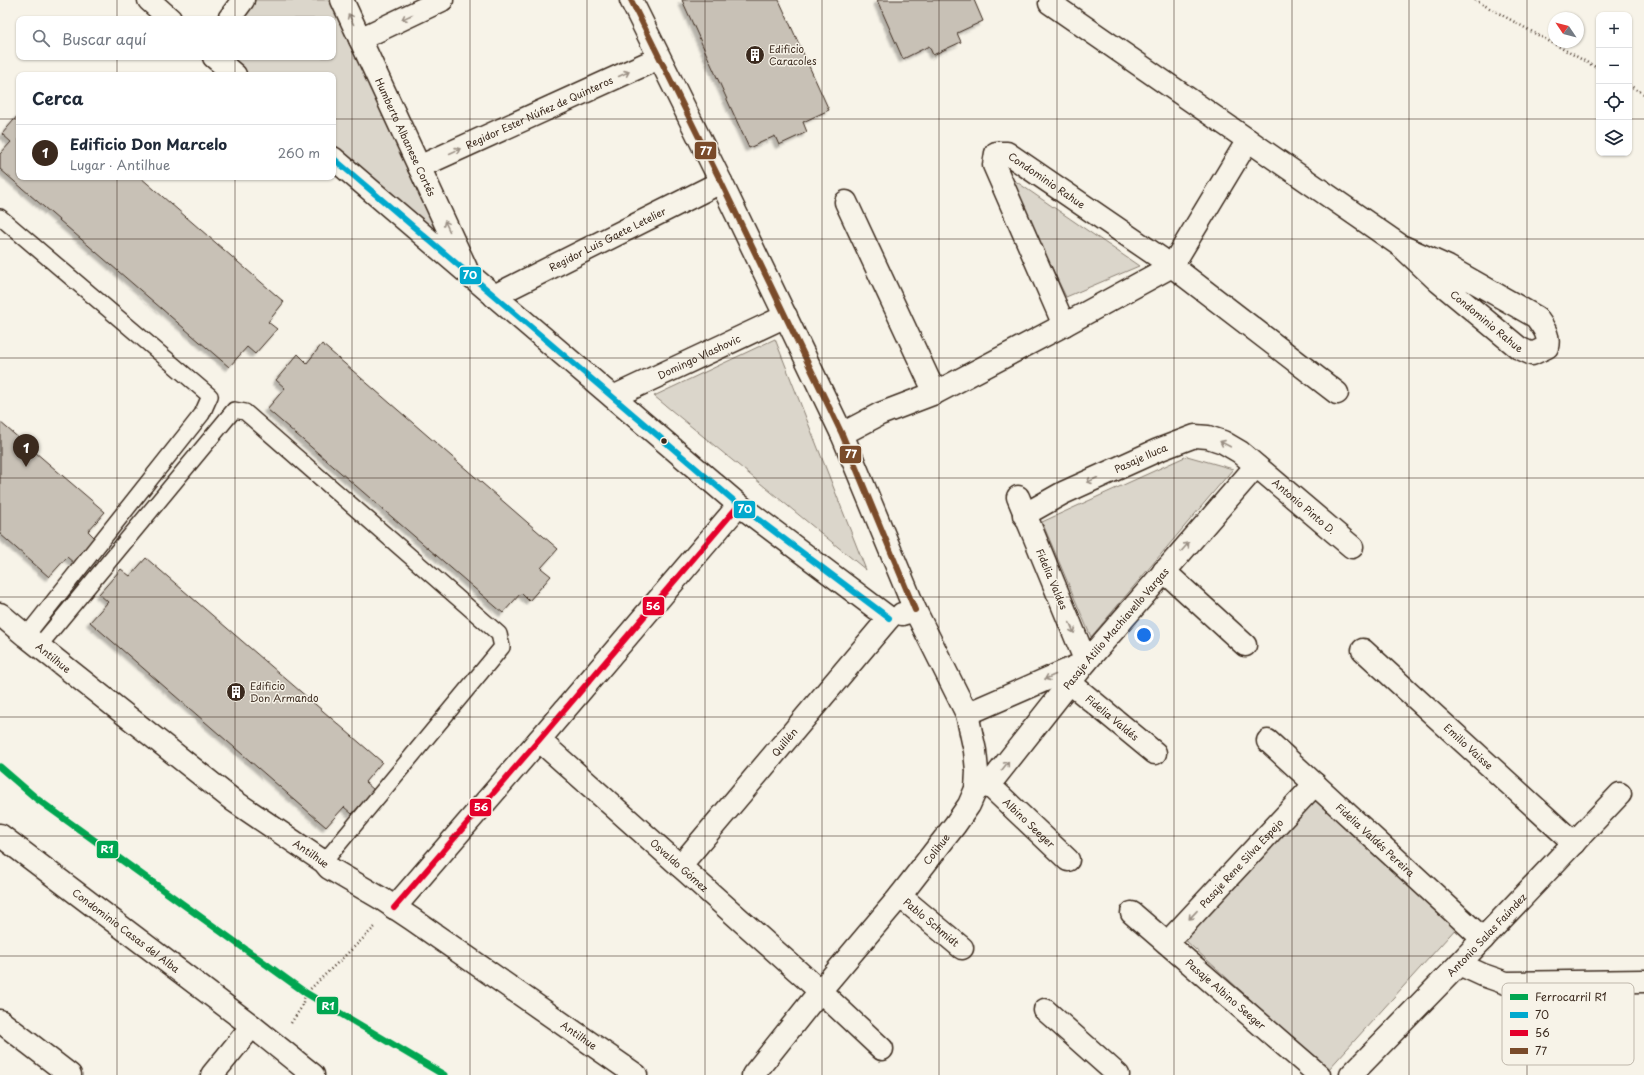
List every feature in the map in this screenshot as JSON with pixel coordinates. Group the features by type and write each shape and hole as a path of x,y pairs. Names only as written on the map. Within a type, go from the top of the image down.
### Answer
{"street":[{"path":"148,0 167,16"},
{"path":"231,16 243,0"},
{"name":"Humberto Albanese Cortés","path":"342,0 469,274"},
{"path":"360,39 442,0"},
{"name":"Colihue","path":"631,0 658,58 721,182 842,434 894,556 915,610 968,714 977,771 983,787 900,896 820,991 753,1075"},
{"name":"Condominio Rahue","path":"1050,3 1401,246 1438,281 1519,348 1532,354 1547,347 1548,341 1546,330 1536,318 1448,267 1401,246"},
{"name":"Regidor Ester Núñez de Quinteros","path":"419,167 658,58"},
{"path":"218,60 232,72"},
{"path":"842,434 880,414 935,393 1172,266 1248,140"},
{"name":"Condominio Rahue","path":"1064,325 994,165 996,153 1007,153 1172,266 1336,393"},
{"path":"336,161 739,505 889,618 915,610"},
{"name":"Regidor Luis Gaete Letelier","path":"494,296 721,182"},
{"path":"846,202 935,393"},
{"name":"Domingo Vlashovic","path":"613,397 786,316"},
{"name":"Pasaje Iluca","path":"1021,506 1063,493 1158,450 1194,436 1208,436 1223,442 1240,452 1256,466"},
{"name":"Antonio Pinto D.","path":"1256,466 1352,547"},
{"name":"Pasaje Atilio Machiavello Vargas","path":"983,787 1086,662 1256,466"},
{"path":"394,908 739,505"},
{"name":"Fidelia Valdes","path":"1021,506 1086,662"},
{"path":"1164,571 1245,645"},
{"name":"Antilhue","path":"0,614 234,801 324,862 329,868 412,918 636,1075"},
{"name":"Quillén","path":"680,866 889,618"},
{"name":"Emilio Vaisse","path":"1363,650 1574,843"},
{"path":"968,714 1086,662"},
{"name":"Fidelia Valdés","path":"1070,682 1155,753"},
{"name":"Osvaldo Gómez","path":"539,740 820,991 882,1049"},
{"name":"Fidelia Valdés Pereira","path":"1268,741 1483,939"},
{"name":"Pasaje Rene Silva Espejo","path":"1167,943 1315,784"},
{"name":"Albino Seeger","path":"983,787 1068,860"},
{"name":"Antonio Salas Faúndez","path":"1351,1075 1483,939 1620,794"},
{"name":"Condominio Casas del Alba","path":"0,835 252,1026"},
{"name":"Pablo Schmidt","path":"900,896 962,948"},
{"name":"Pasaje Albino Seeger","path":"1132,913 1319,1075"},
{"path":"1459,964 1483,975 1506,983 1644,981"},
{"path":"1046,1010 1118,1075"},
{"path":"0,1021 70,1075"},
{"path":"212,1075 252,1026 313,1075"}],"lane":[{"path":"0,217 210,396 202,414 32,641"},
{"path":"32,641 234,410 245,412 499,634 502,647 324,862"}],"path":[{"path":"1475,0 1596,67"},
{"path":"1632,87 1644,94"},
{"path":"275,1044 301,1008 306,994 394,908"}],"shaded area":[{"path":"256,0 331,0 441,239 336,152 336,72 237,72 223,60 336,60 336,16 243,16"},
{"path":"1008,176 1139,266 1066,297"},
{"path":"775,339 866,570 654,396"},
{"path":"1187,456 1233,469 1091,637 1042,522"},
{"path":"1315,795 1458,926 1328,1070 1184,939"}],"building":[{"name":"Edificio Caracoles","path":"682,0 779,0 829,110 803,122 807,132 779,145 775,136 749,148"},
{"path":"877,0 974,0 983,21 957,33 961,42 933,55 929,46 903,59"},
{"path":"16,118 16,180 143,180 284,302 268,322 277,329 255,354 247,347 229,367 0,169 0,154 11,142 2,134"},
{"path":"322,344 558,549 541,568 551,576 529,601 521,593 503,613 267,409 285,388 276,380 298,354 307,363"},
{"path":"0,422 105,512 88,531 97,540 75,564 67,557 49,577 0,534"},
{"name":"Edificio Don Armando","path":"146,558 382,762 365,782 374,790 352,814 344,807 326,827 90,622 108,602 99,594 121,569 130,576"}],"rail line":[{"name":"R1","path":"0,767 37,799 306,993 444,1075"}],"transit line":[{"name":"77","path":"631,0 721,182 842,434 915,610"},
{"name":"70","path":"336,161 739,505 889,618"},
{"name":"56","path":"394,908 739,505"}],"place":[{"name":"Edificio Caracoles","path":"755,55"},
{"name":"Edificio Don Marcelo","path":"26,467"},
{"name":"Edificio Don Armando","path":"236,692"}]}
